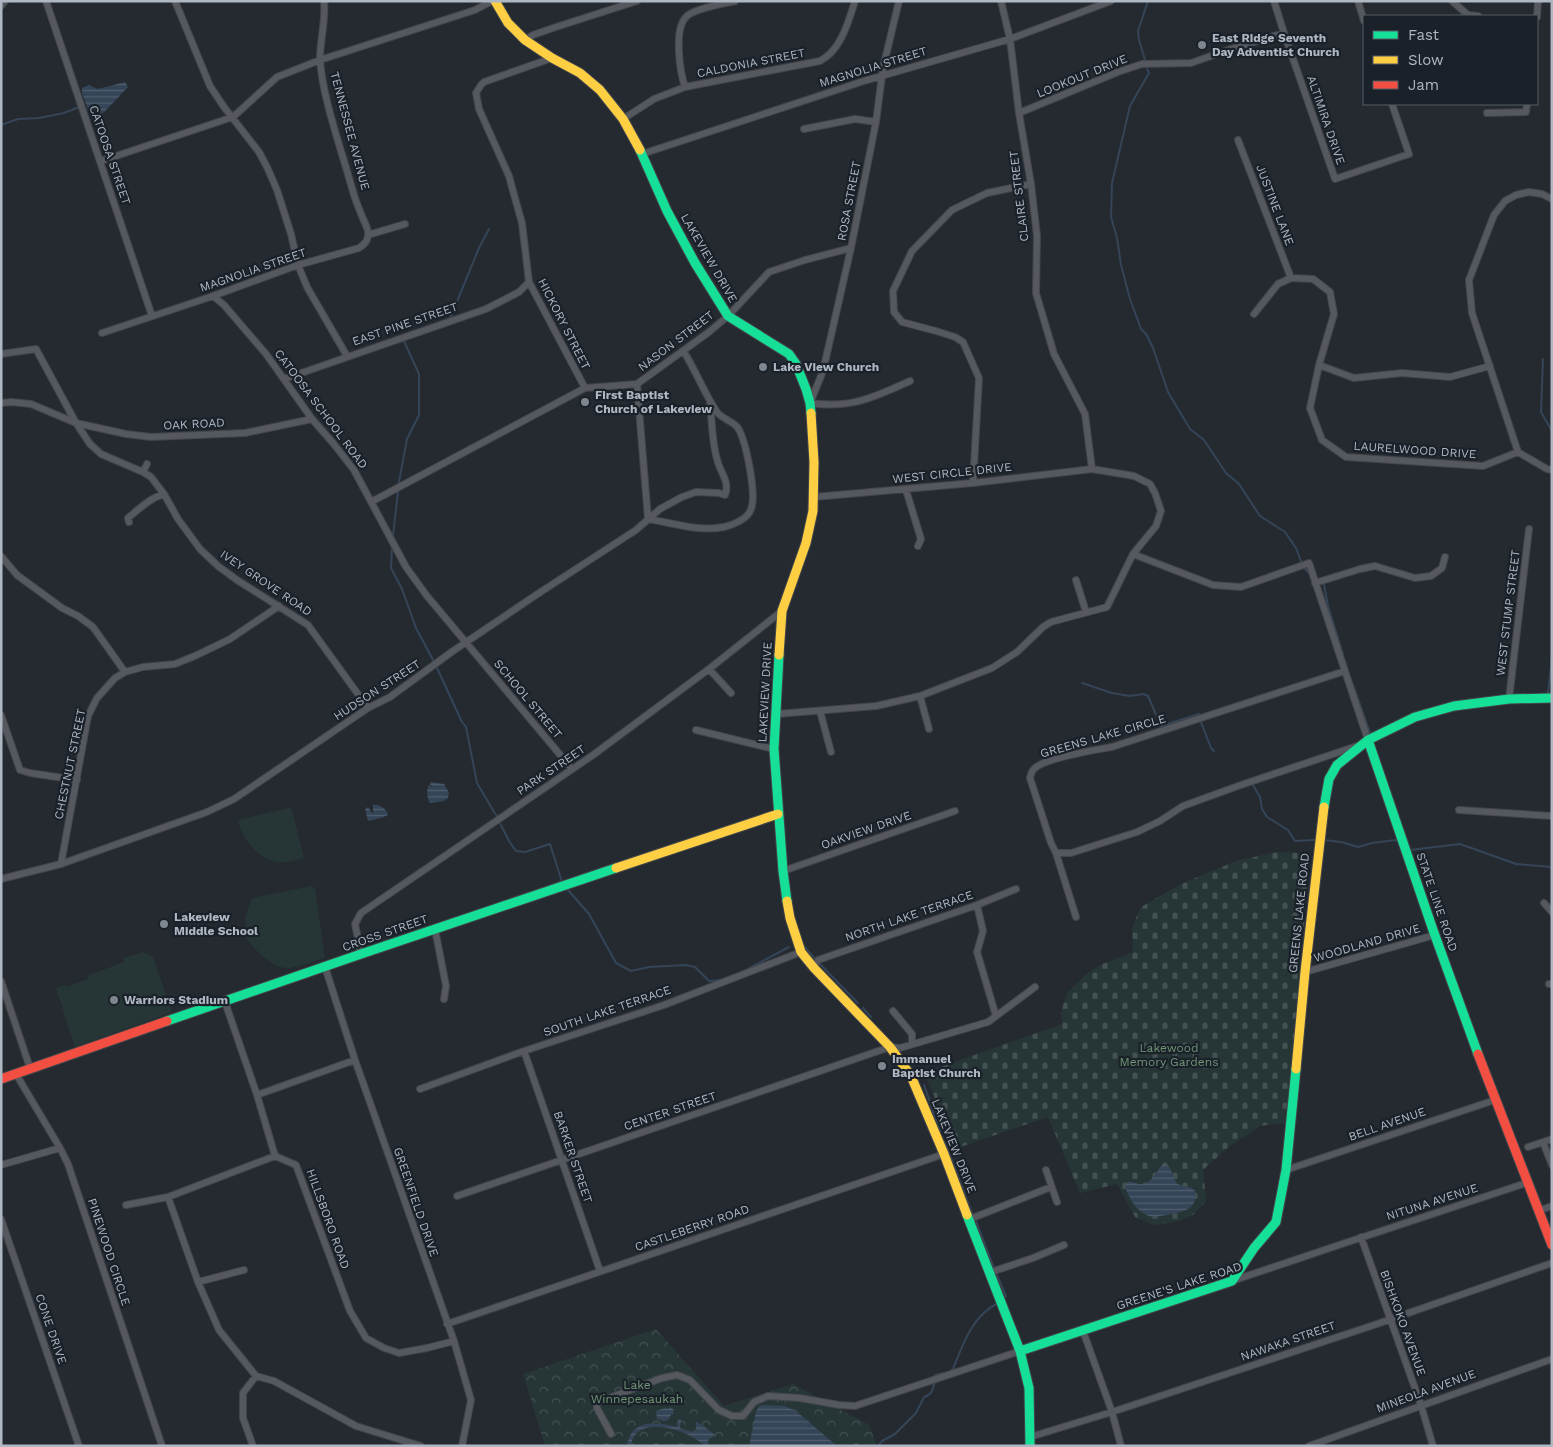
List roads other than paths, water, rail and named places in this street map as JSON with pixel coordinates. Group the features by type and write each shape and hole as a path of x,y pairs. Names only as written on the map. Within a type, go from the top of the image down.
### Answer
{"street":[{"path":"1,6 5,1"},
{"name":"CATOOSA STREET","path":"46,1 152,316"},
{"path":"174,1 210,86 259,152 274,182 291,234 298,265 307,288 346,356"},
{"name":"TENNESSEE AVENUE","path":"324,1 325,19 320,60 338,138 368,235"},
{"path":"100,161 233,117 273,80 320,60 475,10 494,1"},
{"name":"LAKEVIEW DRIVE","path":"494,1 508,23 525,40 552,58 580,73 600,90 623,119 642,154 667,211 695,263 728,316 789,354 796,364 810,403 814,497 806,543 782,611 774,749 783,871 790,918 801,952 890,1048 911,1076 970,1218 1020,1351 1029,1388 1030,1441"},
{"path":"525,40 533,35 637,1"},
{"path":"685,88 679,49 680,30 684,19 692,13 735,1"},
{"name":"CALDONIA STREET","path":"623,119 654,99 685,88 820,61 835,48 855,1"},
{"name":"ROSA STREET","path":"810,403 823,371 851,248 876,122 882,75 900,1"},
{"name":"CLAIRE STREET","path":"1001,1 1010,39 1019,113 1031,184 1037,236 1036,293 1054,354 1085,414 1092,469"},
{"name":"MAGNOLIA STREET","path":"642,154 882,75 1010,39 1111,1"},
{"name":"ALTIMIRA DRIVE","path":"1274,1 1335,179 1409,154 1392,105"},
{"path":"1358,1 1363,18"},
{"path":"1452,1 1468,15"},
{"path":"1537,15 1538,1"},
{"name":"LOOKOUT DRIVE","path":"1019,113 1142,64 1191,63 1284,33"},
{"name":"HICKORY STREET","path":"552,58 484,82 480,85 476,95 479,109 509,176 522,223 529,282 585,388"},
{"path":"1487,113 1526,112 1527,105"},
{"path":"804,129 855,119 876,122"},
{"name":"JUSTINE LANE","path":"1238,140 1291,278"},
{"path":"973,483 979,378 963,342 936,331 902,322 894,312 893,291 912,251 952,210 987,193 1031,184"},
{"path":"1552,199 1542,194 1529,192 1516,195 1505,201 1494,215 1469,280 1472,312 1518,452 1552,470"},
{"name":"MAGNOLIA STREET","path":"102,333 298,265 359,248 364,244 368,235 405,224"},
{"name":"NASON STREET","path":"371,502 585,388 637,384 684,352 728,316 769,272 851,248"},
{"path":"1254,314 1278,284 1291,278"},
{"name":"LAURELWOOD DRIVE","path":"1291,278 1313,279 1330,292 1334,314 1310,408 1322,440 1346,457 1483,466 1518,452"},
{"name":"EAST PINE STREET","path":"284,379 486,309 519,292 529,282"},
{"name":"CATOOSA SCHOOL ROAD","path":"213,296 224,305 260,347 312,419 354,470 406,567 466,643"},
{"name":"IVEY GROVE ROAD","path":"1,354 36,349 76,423 90,444 101,454 151,477 200,549 218,566 308,624 368,708"},
{"path":"637,384 648,519 704,529 724,527 738,522 751,512 753,501 746,446 737,427 719,414 710,401 684,352"},
{"path":"1320,365 1354,378 1402,373 1450,377 1490,366"},
{"path":"810,403 825,405 855,403 910,381"},
{"name":"HUDSON STREET","path":"1,879 61,864 207,812 234,799 368,708 390,697 453,651 636,530 660,509 696,492 719,492 725,495 727,489 719,466 710,401"},
{"name":"OAK ROAD","path":"1,403 30,404 76,423 126,434 151,437 245,433 312,419"},
{"path":"143,472 147,464"},
{"name":"WEST CIRCLE DRIVE","path":"814,497 906,490 1092,469 1134,476 1150,484 1155,493 1161,511 1156,526 1133,554 1107,607 1086,612"},
{"path":"906,490 921,539 918,546"},
{"path":"129,522 128,518 142,506 164,494"},
{"name":"WEST STUMP STREET","path":"1509,700 1529,529"},
{"name":"STATE LINE ROAD","path":"1133,554 1213,585 1241,587 1309,563 1345,671 1364,742 1526,1183 1552,1245"},
{"path":"1,556 16,575 62,608 78,616 93,627 125,672"},
{"path":"1315,583 1374,566 1416,578 1431,576 1442,568 1445,557"},
{"path":"777,714 876,706 920,696 992,668 1017,652 1043,627 1051,622 1086,612 1076,580"},
{"name":"CHESTNUT STREET","path":"61,864 88,716 96,698 115,678 125,672 143,667 175,664 197,656 230,639 279,606"},
{"name":"PARK STREET","path":"361,954 355,924 361,913 572,769 709,669 782,611"},
{"name":"SCHOOL STREET","path":"466,643 572,769"},
{"path":"709,669 731,693"},
{"name":"GREENS LAKE CIRCLE","path":"1076,918 1030,778 1032,770 1044,762 1112,747 1345,671"},
{"path":"920,696 929,729"},
{"name":"GREENS LAKE ROAD","path":"1232,1281 1254,1248 1276,1222 1279,1209 1286,1170 1320,829 1329,779 1337,765 1364,742 1414,717 1454,706 1509,700 1552,698"},
{"path":"820,711 831,752"},
{"path":"1,715 20,770 77,780"},
{"path":"696,730 774,749"},
{"path":"1056,853 1071,853 1137,832 1160,821 1183,806 1364,742"},
{"path":"1459,810 1552,816"},
{"name":"OAKVIEW DRIVE","path":"783,871 955,812"},
{"name":"CROSS STREET","path":"1,1079 361,954 778,814"},
{"name":"NORTH LAKE TERRACE","path":"814,968 818,960 977,905 1016,889"},
{"path":"1544,902 1552,912"},
{"path":"977,905 983,931 977,952 996,1016"},
{"path":"435,929 446,986 444,998"},
{"name":"WOODLAND DRIVE","path":"1305,972 1435,935"},
{"name":"SOUTH LAKE TERRACE","path":"420,1089 524,1051 664,1005 801,952"},
{"name":"GREENFIELD DRIVE","path":"324,967 454,1341 471,1400 462,1446"},
{"path":"1,981 30,1068"},
{"name":"CENTER STREET","path":"457,1196 890,1048 900,1048 988,1022 1035,987"},
{"path":"126,1205 168,1198 275,1156 257,1095 225,1002"},
{"path":"893,1011 912,1034 912,1044"},
{"name":"BARKER STREET","path":"524,1051 600,1271"},
{"path":"257,1095 355,1060"},
{"name":"PINEWOOD CIRCLE","path":"16,1074 68,1164 162,1446"},
{"name":"BELL AVENUE","path":"1286,1170 1495,1100"},
{"path":"1528,1147 1552,1139"},
{"path":"1543,1142 1552,1165"},
{"path":"1,1165 60,1148"},
{"name":"CASTLEBERRY ROAD","path":"448,1324 944,1154"},
{"name":"HILLSBORO ROAD","path":"275,1156 296,1165 350,1311 366,1338 384,1348 399,1353 454,1341"},
{"path":"1046,1170 1057,1202"},
{"name":"NITUNA AVENUE","path":"1345,1242 1526,1183"},
{"path":"970,1218 1051,1187"},
{"path":"168,1198 198,1282 219,1330 256,1376 274,1381 356,1426 421,1446"},
{"path":"1538,1211 1552,1206"},
{"name":"CONE DRIVE","path":"1,1219 79,1446"},
{"name":"BISHKOKO AVENUE","path":"1361,1237 1421,1405 1433,1446"},
{"name":"GREENE'S LAKE ROAD","path":"1020,1351 1345,1242"},
{"path":"991,1272 1064,1245"},
{"name":"NAWAKA STREET","path":"1030,1441 1552,1263"},
{"path":"198,1282 244,1270"},
{"path":"1083,1331 1112,1412 1121,1446"},
{"path":"611,1434 597,1408 596,1402 662,1378 677,1375 690,1380 719,1410 732,1416 742,1416 754,1402 768,1396 800,1398 855,1406 1020,1351"},
{"name":"MINEOLA AVENUE","path":"1309,1446 1552,1359"},
{"path":"253,1446 243,1418 243,1393 256,1376"}],"water":[{"path":"125,82 128,87 111,105 95,119 91,117 82,88 89,85 98,89"},
{"path":"431,782 444,784 449,793 448,798 444,801 430,803 427,792 429,785 434,788 430,784"},
{"path":"373,805 382,807 388,815 368,821 365,809 368,807 373,814"},
{"path":"1162,1165 1169,1166 1177,1184 1192,1188 1195,1191 1196,1197 1192,1206 1183,1211 1148,1216 1135,1206 1125,1186 1127,1182 1147,1183"},
{"path":"759,1406 785,1406 796,1411 837,1446 749,1446 756,1412"},
{"path":"670,1407 674,1410 668,1420 657,1419 656,1411"},
{"path":"678,1419 681,1419 680,1428 692,1432 696,1429 696,1422 715,1435 708,1440 708,1446 704,1446 687,1434 663,1427 652,1427 642,1430 635,1436 631,1446 627,1446 629,1437 639,1426 653,1423 677,1427"}],"waterway":[{"path":"1145,60 1138,31 1148,1"},
{"path":"1147,69 1149,73 1130,106 1112,183 1111,217 1130,299 1141,329 1146,334 1153,348 1168,392 1190,429 1204,440 1226,473 1239,484 1260,516 1285,532 1296,548 1301,561"},
{"path":"1,125 18,119 39,118 64,113 79,107"},
{"path":"449,321 479,248 489,229"},
{"path":"399,482 407,439 419,415 419,374 403,339"},
{"path":"1543,359 1541,412 1552,431"},
{"path":"393,535 398,492"},
{"path":"392,548 391,568 402,589 416,628 433,660"},
{"path":"1303,567 1310,574"},
{"path":"1324,585 1328,606 1343,654"},
{"path":"1548,693 1552,657"},
{"path":"437,668 466,727 477,783 498,817"},
{"path":"1082,683 1112,693 1130,696 1143,694 1148,696 1161,726 1199,714"},
{"path":"1355,690 1370,733"},
{"path":"1201,722 1211,748 1214,751"},
{"path":"1253,785 1260,797 1262,809 1267,817 1288,830 1295,841 1314,840"},
{"path":"500,823 516,851 525,852 550,844 562,882"},
{"path":"1324,840 1358,847 1396,840 1399,842"},
{"path":"1410,850 1460,844 1516,864 1552,867"},
{"path":"568,890 589,914 616,963 631,971 649,967 686,965 695,967 709,981 721,980"},
{"path":"804,946 814,958"},
{"path":"748,969 789,947"},
{"path":"821,965 858,1003"},
{"path":"863,1008 871,1017"},
{"path":"924,1085 940,1131"},
{"path":"945,1142 972,1213"},
{"path":"976,1221 994,1268"},
{"path":"997,1275 1006,1296 1004,1298"},
{"path":"949,1372 953,1369 969,1332 975,1323 981,1315 998,1303"},
{"path":"935,1375 944,1373"},
{"path":"878,1446 882,1441 895,1434 916,1413 924,1397 933,1389 934,1384"}],"place":[{"name":"East Ridge Seventh Day Adventist Church","path":"1202,45"},
{"name":"Lake View Church","path":"763,367"},
{"name":"First Baptist Church of Lakeview","path":"585,402"},
{"name":"Lakeview Middle School","path":"164,924"},
{"name":"Warriors Stadium","path":"114,1000"},
{"name":"Immanuel Baptist Church","path":"882,1066"}],"park label":[{"name":"Lakewood Memory Gardens","path":"1169,1055"},
{"name":"Lake Winnepesaukah","path":"637,1392"}]}
